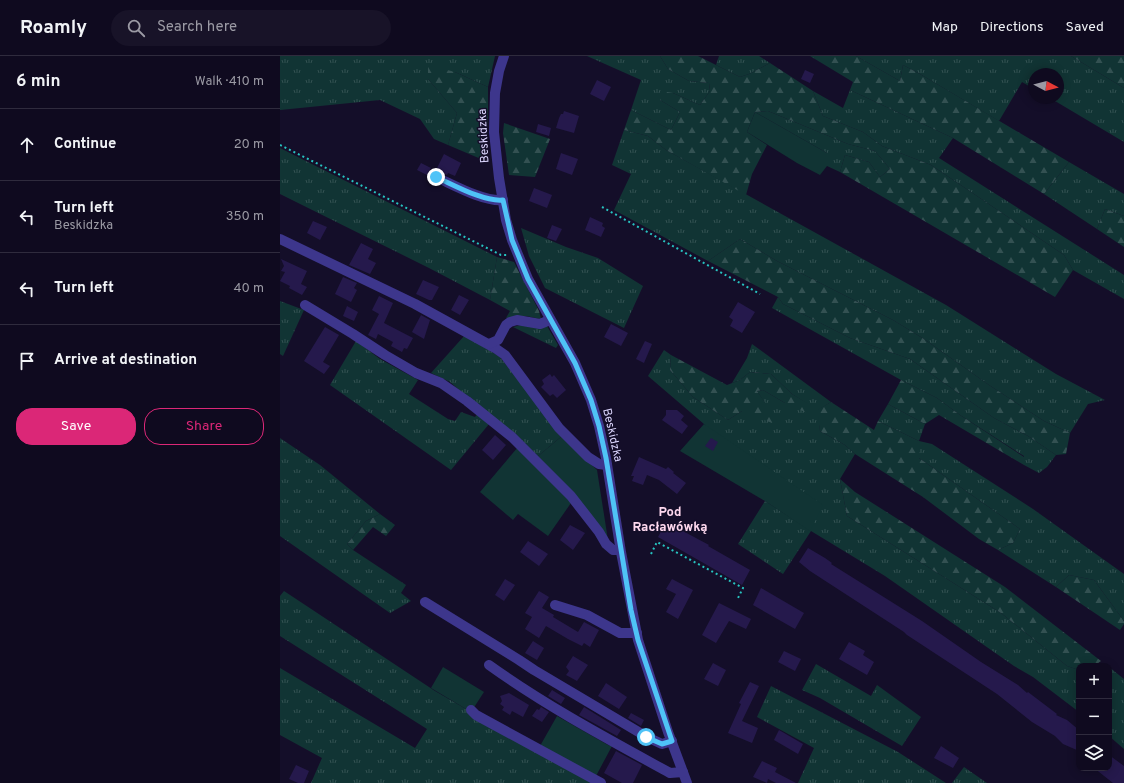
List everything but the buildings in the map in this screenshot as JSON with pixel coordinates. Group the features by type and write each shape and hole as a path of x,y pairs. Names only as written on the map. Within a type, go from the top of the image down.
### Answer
{"street":[{"name":"Beskidzka","path":"504,56 499,71 495,93 494,107 496,156 503,200 512,240 528,279 575,363 591,400 599,426 607,465 631,610 637,633 687,783"},
{"path":"436,177 481,196 496,201 503,200"},
{"path":"280,239 415,304 489,344 505,355 559,428 588,457 599,464 607,465"},
{"path":"304,305 353,334 385,356 441,383 466,401 512,437 571,496 599,532 606,544 613,550 620,550"},
{"path":"489,344 498,340 506,324 510,322 517,320 540,324 550,320"},
{"path":"425,602 534,670 646,737 662,744 672,741"},
{"path":"555,605 587,615 620,633 637,633"},
{"path":"489,665 520,687 593,731 670,773 683,772"},
{"path":"471,710 601,783"}],"path":[{"path":"280,145 501,255 518,256"},
{"path":"602,207 760,294"},
{"path":"651,554 657,542 743,588 737,600"}],"green space":[{"path":"280,56 495,56 488,87 455,72 428,79 457,113 448,145 434,139 420,119 380,100 280,110"},
{"path":"587,56 660,56 668,69 689,81 709,83 710,91 700,105 673,93 660,100 680,112 671,130 631,110 641,80"},
{"path":"660,56 698,56 740,77 770,63 813,91 823,116 863,132 882,146 931,165 1064,255 1073,270 1055,297 840,172 845,155 869,162 880,177 890,169 875,151 848,144 768,111 755,112 747,132 767,145 752,174 746,195 666,150 648,136 624,130 631,110 671,130 680,112 660,100 661,91 673,93 700,105 710,91 709,83 689,81 668,69"},
{"path":"719,56 759,56 770,63 740,77 716,65"},
{"path":"810,56 856,56 900,81 903,65 1069,162 1044,194 953,138 850,90 853,82"},
{"path":"856,56 1071,56 1124,88 1124,142 1060,104 1064,104 1064,68 1028,68 1028,86 1022,82 999,121 903,65 900,81"},
{"path":"1071,56 1124,56 1124,88"},
{"path":"428,65 455,72 488,87 488,162 448,145 457,113 428,79"},
{"path":"850,90 953,138 939,158 1124,275 1124,299 1073,270 1064,255 931,165 882,146 863,132 823,116 813,91 843,108"},
{"path":"768,111 848,144 875,151 890,169 880,177 869,162 845,155 840,172 827,166 827,153 755,112"},
{"path":"755,112 827,153 827,166 820,175 797,163 747,132"},
{"path":"504,123 550,139 535,177 509,175 503,133"},
{"path":"624,130 648,136 666,150 946,305 1056,374 1105,400 1088,404 1070,433 1044,421 989,385 924,339 893,320 777,261 740,239 708,261 614,210 631,174 612,165"},
{"path":"280,148 497,257 490,300 280,194"},
{"path":"1069,162 1124,194 1124,216 1105,209 1097,229 1044,194"},
{"path":"1105,209 1124,216 1124,247 1097,229"},
{"path":"521,228 566,247 598,258 643,286 624,328 545,288 529,256"},
{"path":"740,239 777,261 893,320 924,339 989,385 1044,421 1070,433 1066,454 1056,455 1028,436 994,418 910,359 850,338 783,304 778,297 708,261"},
{"path":"497,257 514,262 539,311 541,319 526,316 506,318 510,311 490,300"},
{"path":"778,297 783,304 850,338 910,359 994,418 1028,436 1056,455 1047,467 1039,473 1024,465 1024,456 960,415 937,398 901,380 772,308"},
{"path":"280,301 304,310 283,356 280,354"},
{"path":"526,324 547,326 558,345 556,348 513,327"},
{"path":"465,335 500,357 562,436 537,457 450,382 431,373"},
{"path":"356,341 380,359 418,380 409,394 448,419 455,421 461,412 475,417 478,413 489,424 451,470 330,385"},
{"path":"752,344 831,402 818,410 820,431 845,445 855,454 840,479 847,516 1001,613 1067,666 1076,669 1076,710 1033,677 1014,666 885,576 811,531 783,574 738,544 765,501 810,530 704,424 648,376 664,350 671,355 670,370 693,397 728,420 742,411 765,403 757,391 763,390 785,403 808,404 792,394 771,374 750,372 740,380 732,383 747,358"},
{"path":"671,355 727,385 740,380 750,372 771,374 792,394 809,404 807,413 785,403 763,390 757,391 775,417 772,423 742,411 728,420 693,397 670,370"},
{"path":"901,380 937,398 1024,457 1024,465 939,415 925,424 888,404"},
{"path":"831,402 874,430 878,421 919,441 919,458 1020,529 1013,543 998,550 979,539 923,497 855,454 845,445 820,431 817,410"},
{"path":"888,404 925,424 919,441 878,421"},
{"path":"704,424 823,505 810,531 765,501 680,451"},
{"path":"562,436 597,470 608,540 537,457"},
{"path":"280,438 320,465 380,514 366,521 347,544 353,550 406,585 401,593 411,601 390,613 280,536"},
{"path":"919,441 932,444 1033,509 1124,574 1124,621 1094,580 1069,575 1056,587 998,550 1013,543 1020,529 919,458"},
{"path":"518,447 571,503 548,536 518,514 513,520 480,492"},
{"path":"840,479 855,492 1005,587 1101,661 1098,663 1076,663 1076,669 1067,666 1001,613 847,516"},
{"path":"380,514 395,525 386,536 373,527 353,550 347,544 366,521"},
{"path":"1069,575 1094,580 1124,621 1124,624 1120,630 1056,587"},
{"path":"284,591 435,691 594,783 311,783 322,758 280,735 280,668 415,748 427,729 280,636 280,596"},
{"path":"816,664 871,696 877,685 921,717 902,746 820,698 802,690"},
{"path":"443,667 484,692 471,712 431,688"},
{"path":"1112,669 1124,679 1124,749 1112,739"},
{"path":"771,686 898,752 946,783 798,783 814,748 757,717"},
{"path":"557,716 612,746 596,776 540,746"},
{"path":"964,767 987,783 952,783"}],"district":[{"name":"Pod Racławówką","path":"670,518"}],"route":[{"path":"436,177 481,196 496,201 503,200 506,220 512,240 528,279 584,381 599,426 606,458 631,610 638,640 672,741 662,744 646,737"}]}
